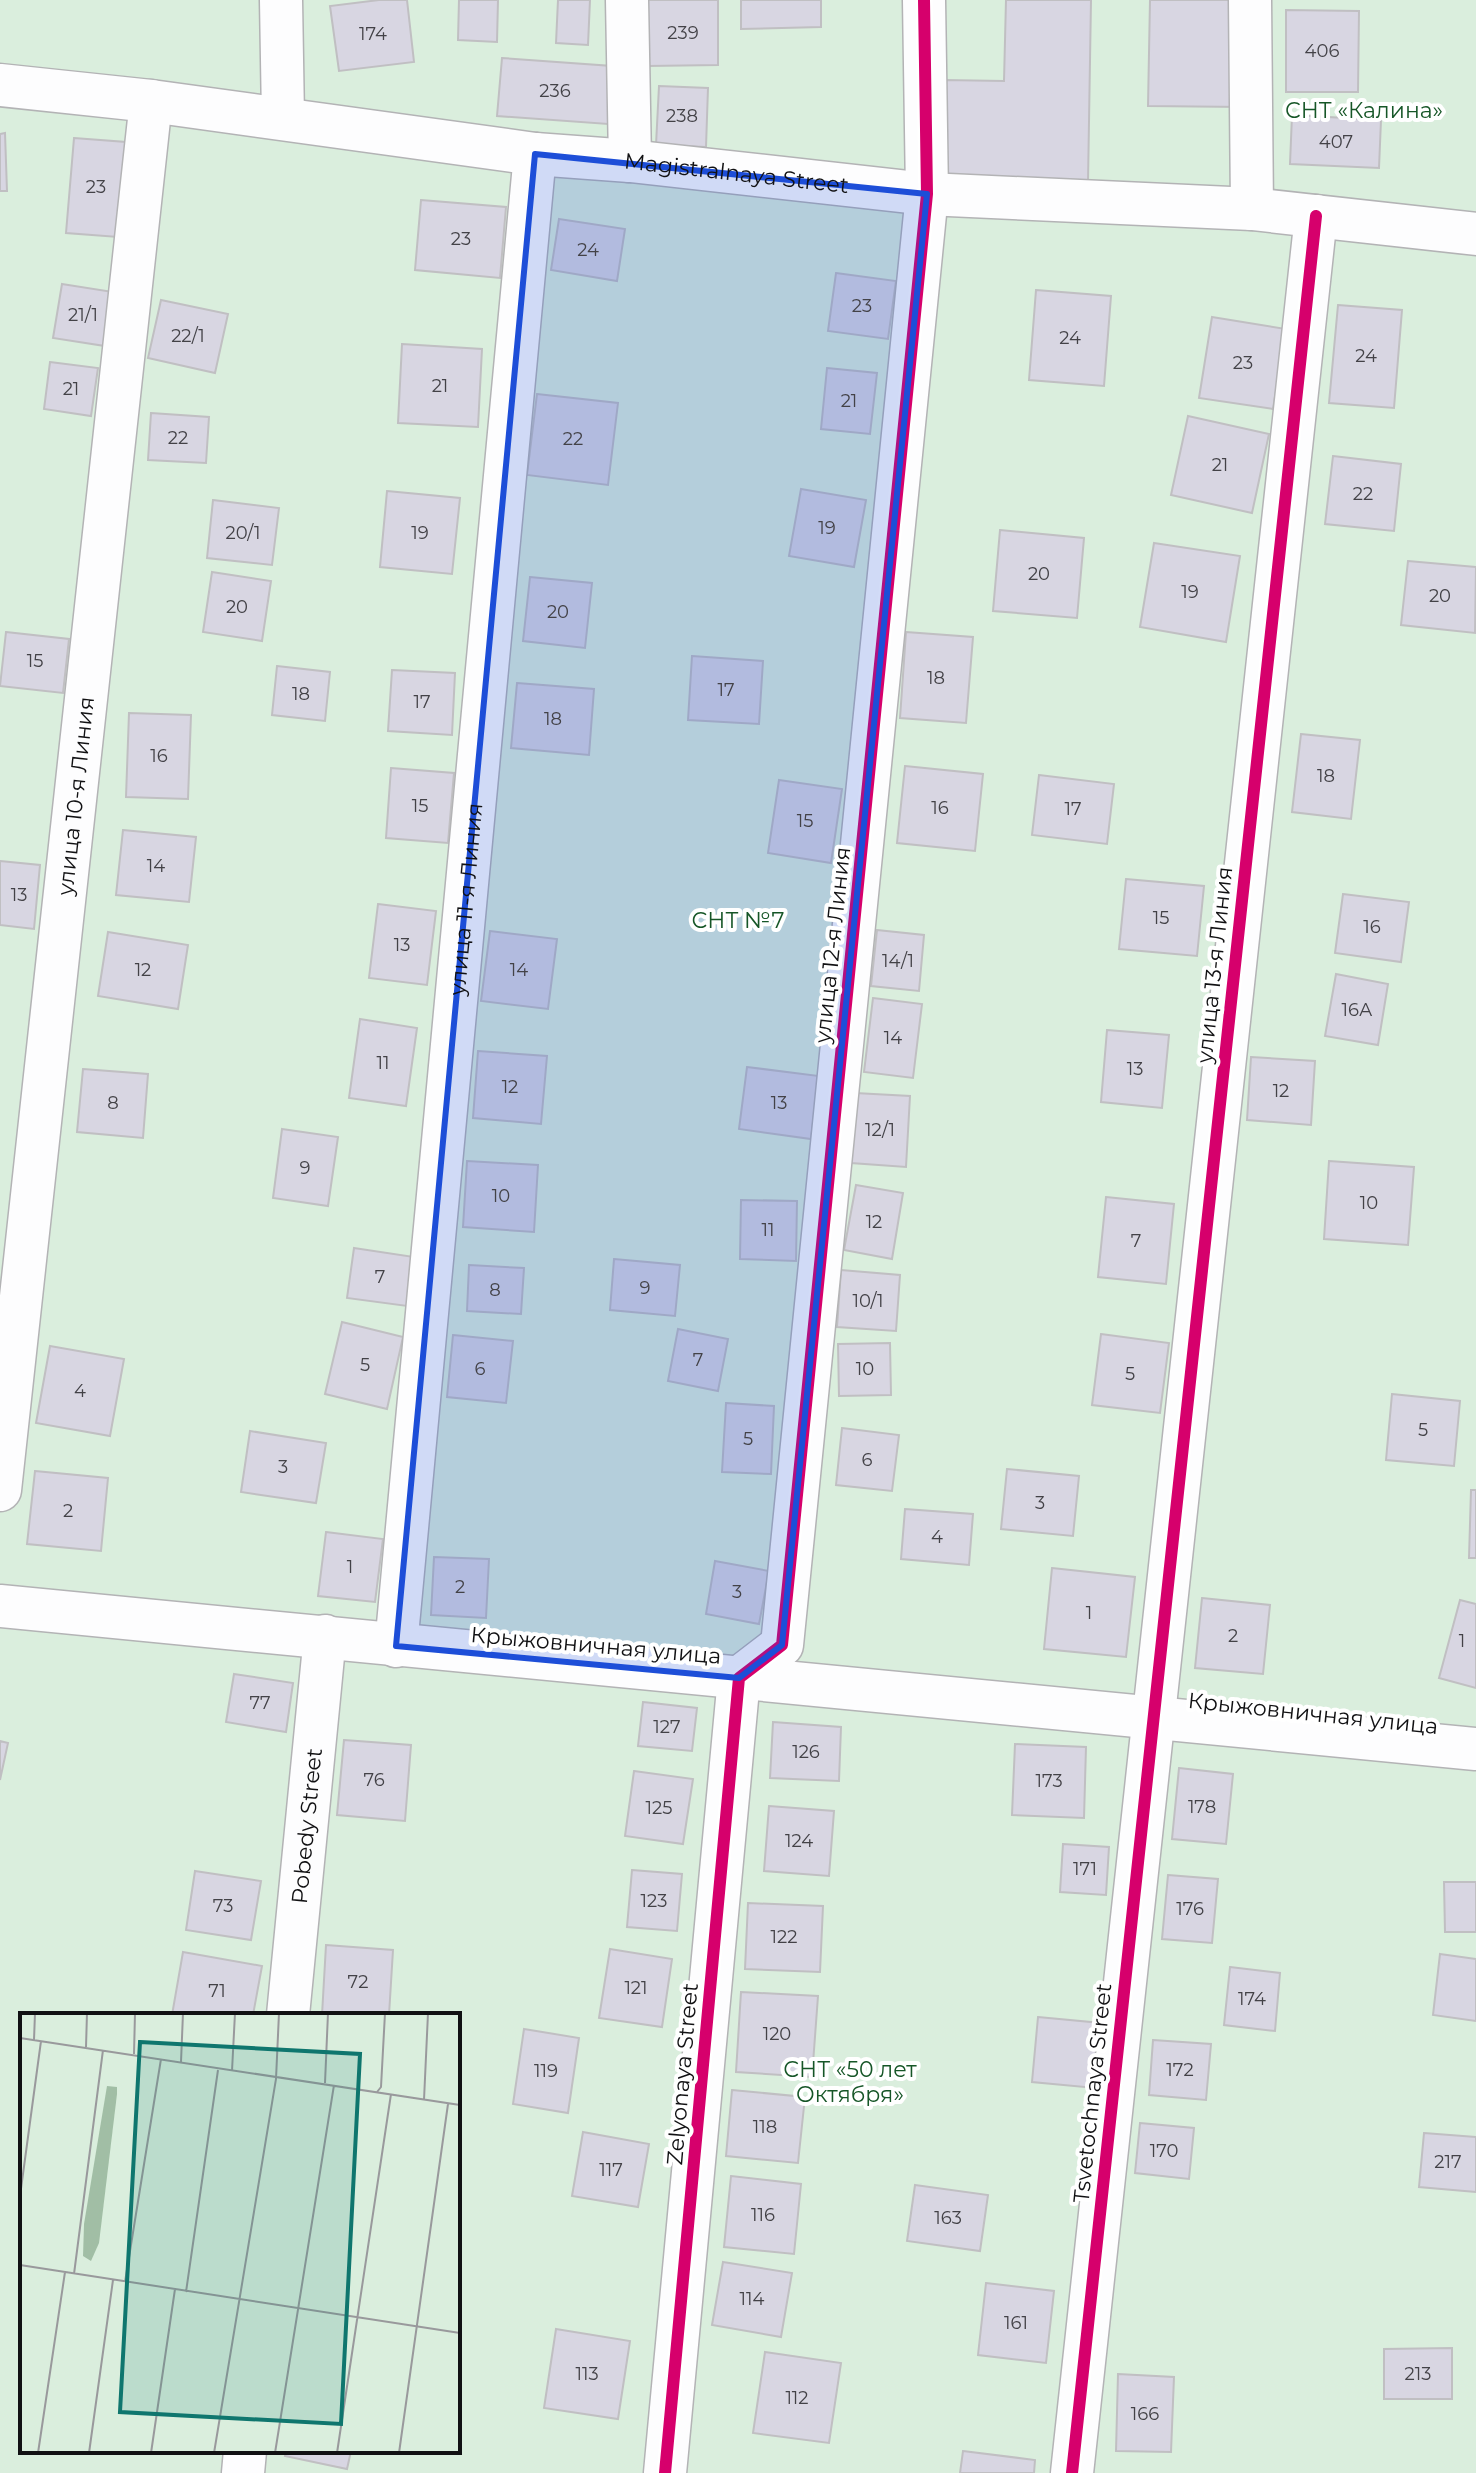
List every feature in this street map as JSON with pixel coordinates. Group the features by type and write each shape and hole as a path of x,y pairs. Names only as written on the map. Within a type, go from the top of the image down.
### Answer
{"street":[{"path":"281,0 283,118"},
{"path":"627,0 630,161"},
{"name":"улица 12-я Линия","path":"739,1678 782,1645 927,194 924,0"},
{"path":"1250,0 1252,209"},
{"name":"Magistralnaya Street","path":"0,85 283,118 535,154 630,161 927,194 1252,209 1476,234"},
{"name":"улица 10-я Линия","path":"0,1490 151,101"},
{"name":"улица 11-я Линия","path":"396,1646 535,154"},
{"name":"улица 13-я Линия","path":"1152,1718 1316,216"},
{"name":"Крыжовничная улица","path":"0,1606 1476,1749"},
{"name":"Pobedy Street","path":"288,2013 325,1636"},
{"name":"Zelyonaya Street","path":"665,2473 739,1678"},
{"name":"Tsvetochnaya Street","path":"1072,2473 1152,1718"},
{"path":"243,2473 245,2453"}],"highlighted area":[{"path":"535,154 927,194 782,1645 739,1678 396,1646"}],"green space":[{"name":"СНТ №7","path":"0,0 1476,0 1476,2473 0,2473"}],"building":[{"path":"407,0 414,62 339,71 330,6"},
{"path":"459,0 498,0 497,42 458,40"},
{"path":"558,0 590,0 588,45 556,43"},
{"path":"647,0 718,0 718,65 648,66"},
{"path":"741,0 821,0 821,27 741,29"},
{"path":"1006,0 1091,0 1088,183 942,181 944,80 1004,81"},
{"path":"1150,0 1245,0 1243,107 1148,106"},
{"path":"1286,10 1359,11 1358,92 1286,92"},
{"path":"502,58 612,66 608,124 497,116"},
{"path":"659,86 708,88 706,147 656,145"},
{"path":"1292,115 1381,120 1379,168 1290,164"},
{"path":"5,133 7,191 0,191 0,134"},
{"path":"74,138 126,142 118,237 66,233"},
{"path":"421,200 506,207 500,278 415,270"},
{"path":"559,219 625,229 617,281 551,270"},
{"path":"836,273 896,281 888,339 828,331"},
{"path":"62,284 113,292 105,346 53,338"},
{"path":"1036,290 1111,296 1104,386 1029,380"},
{"path":"161,300 228,314 215,373 148,358"},
{"path":"1338,305 1402,310 1394,408 1329,403"},
{"path":"1212,317 1286,329 1273,409 1199,398"},
{"path":"402,344 482,349 478,427 398,423"},
{"path":"50,362 98,368 91,416 44,409"},
{"path":"827,368 877,373 870,434 821,429"},
{"path":"537,394 618,403 608,485 527,475"},
{"path":"151,413 209,417 206,463 148,460"},
{"path":"1188,416 1269,434 1252,513 1171,495"},
{"path":"1333,456 1401,464 1394,531 1325,524"},
{"path":"801,489 866,500 854,567 789,556"},
{"path":"387,491 460,498 452,574 380,567"},
{"path":"213,500 279,508 272,565 207,558"},
{"path":"1000,530 1084,538 1077,618 993,611"},
{"path":"1154,543 1240,556 1226,642 1140,627"},
{"path":"1408,561 1476,567 1475,633 1401,625"},
{"path":"212,572 271,581 262,641 203,632"},
{"path":"530,577 592,583 585,648 523,641"},
{"path":"6,632 69,639 63,693 0,686"},
{"path":"906,632 973,637 966,723 900,718"},
{"path":"692,656 763,661 759,724 688,720"},
{"path":"277,666 330,672 325,721 272,715"},
{"path":"392,670 455,673 452,735 388,731"},
{"path":"517,683 594,689 589,755 511,748"},
{"path":"129,713 191,715 188,799 126,797"},
{"path":"1301,734 1360,740 1351,819 1292,812"},
{"path":"905,766 983,774 975,851 897,843"},
{"path":"391,768 454,773 448,843 386,838"},
{"path":"1039,775 1114,784 1107,844 1032,835"},
{"path":"779,780 842,789 831,863 768,853"},
{"path":"123,830 196,837 189,902 116,895"},
{"path":"0,861 40,865 34,929 0,925"},
{"path":"1126,879 1204,886 1197,956 1119,949"},
{"path":"1343,894 1409,902 1401,962 1335,953"},
{"path":"378,904 436,911 427,985 369,978"},
{"path":"877,930 924,935 919,991 871,986"},
{"path":"490,931 557,939 548,1009 481,1001"},
{"path":"108,932 188,945 178,1009 98,996"},
{"path":"1336,974 1388,984 1378,1045 1325,1036"},
{"path":"873,998 922,1004 913,1078 864,1072"},
{"path":"360,1019 417,1028 406,1106 349,1098"},
{"path":"1107,1030 1169,1035 1162,1108 1101,1102"},
{"path":"478,1051 547,1056 541,1124 473,1118"},
{"path":"1251,1057 1315,1061 1311,1125 1247,1120"},
{"path":"747,1067 819,1076 811,1139 739,1129"},
{"path":"83,1069 148,1074 143,1138 77,1132"},
{"path":"855,1093 910,1096 906,1167 851,1163"},
{"path":"282,1129 338,1137 328,1206 273,1198"},
{"path":"467,1161 538,1165 534,1232 463,1227"},
{"path":"1329,1161 1414,1167 1408,1245 1324,1239"},
{"path":"856,1185 903,1193 892,1259 844,1250"},
{"path":"1106,1197 1174,1204 1166,1284 1098,1277"},
{"path":"741,1200 797,1201 796,1261 740,1259"},
{"path":"354,1248 414,1257 407,1306 347,1298"},
{"path":"614,1259 680,1265 675,1316 610,1310"},
{"path":"469,1265 524,1268 521,1314 467,1311"},
{"path":"841,1270 900,1275 896,1331 837,1327"},
{"path":"342,1322 403,1337 387,1409 325,1394"},
{"path":"678,1329 728,1339 718,1391 668,1381"},
{"path":"1101,1334 1169,1343 1160,1413 1092,1405"},
{"path":"453,1335 513,1341 506,1403 447,1397"},
{"path":"890,1343 891,1395 839,1396 838,1344"},
{"path":"50,1346 124,1359 110,1436 36,1423"},
{"path":"1392,1394 1460,1401 1454,1466 1386,1460"},
{"path":"726,1403 774,1406 771,1474 722,1472"},
{"path":"842,1428 899,1435 892,1491 836,1485"},
{"path":"250,1431 326,1443 316,1503 241,1492"},
{"path":"1007,1469 1079,1476 1073,1536 1001,1529"},
{"path":"35,1471 108,1478 101,1551 27,1544"},
{"path":"1471,1490 1476,1490 1476,1558 1469,1558"},
{"path":"905,1509 973,1514 969,1565 901,1559"},
{"path":"326,1532 383,1539 375,1602 318,1596"},
{"path":"434,1557 489,1559 486,1618 431,1615"},
{"path":"715,1561 769,1571 759,1624 706,1614"},
{"path":"1052,1568 1135,1577 1126,1657 1044,1649"},
{"path":"1202,1598 1270,1605 1263,1674 1195,1668"},
{"path":"1460,1600 1476,1604 1476,1688 1439,1678"},
{"path":"234,1674 293,1683 286,1732 226,1722"},
{"path":"643,1702 697,1708 692,1751 638,1746"},
{"path":"773,1722 841,1727 839,1781 770,1778"},
{"path":"344,1740 411,1745 405,1821 337,1815"},
{"path":"0,1741 8,1743 0,1780"},
{"path":"1015,1744 1086,1747 1084,1818 1012,1815"},
{"path":"1179,1768 1233,1774 1226,1844 1172,1839"},
{"path":"634,1771 693,1779 683,1844 625,1836"},
{"path":"769,1806 834,1811 829,1876 764,1871"},
{"path":"1063,1844 1109,1847 1106,1895 1060,1892"},
{"path":"632,1870 682,1874 677,1931 627,1927"},
{"path":"195,1871 261,1881 251,1940 186,1930"},
{"path":"1168,1875 1218,1879 1212,1943 1162,1939"},
{"path":"1444,1882 1476,1882 1476,1932 1445,1932"},
{"path":"748,1903 823,1906 820,1972 745,1969"},
{"path":"326,1945 393,1950 389,2013 322,2013"},
{"path":"610,1949 672,1959 662,2027 599,2018"},
{"path":"183,1952 262,1966 253,2013 172,2013"},
{"path":"1440,1954 1476,1959 1476,2021 1433,2015"},
{"path":"1230,1967 1280,1973 1275,2031 1224,2025"},
{"path":"741,1992 818,1996 812,2077 736,2072"},
{"path":"1038,2017 1101,2023 1095,2088 1032,2082"},
{"path":"524,2029 579,2038 568,2113 513,2104"},
{"path":"1153,2040 1211,2044 1206,2100 1149,2095"},
{"path":"732,2090 805,2097 798,2163 726,2156"},
{"path":"1140,2123 1194,2128 1189,2179 1135,2173"},
{"path":"583,2132 649,2144 638,2207 572,2196"},
{"path":"1424,2133 1476,2137 1476,2192 1419,2187"},
{"path":"731,2176 801,2184 794,2254 724,2247"},
{"path":"915,2185 988,2195 980,2251 907,2241"},
{"path":"723,2262 792,2273 781,2337 712,2325"},
{"path":"986,2283 1054,2291 1046,2363 978,2355"},
{"path":"556,2329 630,2341 618,2419 544,2408"},
{"path":"1452,2348 1452,2399 1384,2399 1384,2349"},
{"path":"765,2352 841,2363 829,2443 753,2433"},
{"path":"1118,2374 1174,2377 1171,2452 1116,2451"},
{"path":"963,2451 1035,2460 1034,2473 960,2473"},
{"path":"286,2453 351,2453 347,2469 285,2456"}],"cycle path":[{"path":"665,2473 739,1678 782,1645 927,194 924,0"},
{"path":"1072,2473 1316,216"}],"park label":[{"name":"СНТ «Калина»","path":"1364,110"},
{"name":"СНТ «50 лет Октября»","path":"850,2082"}]}
